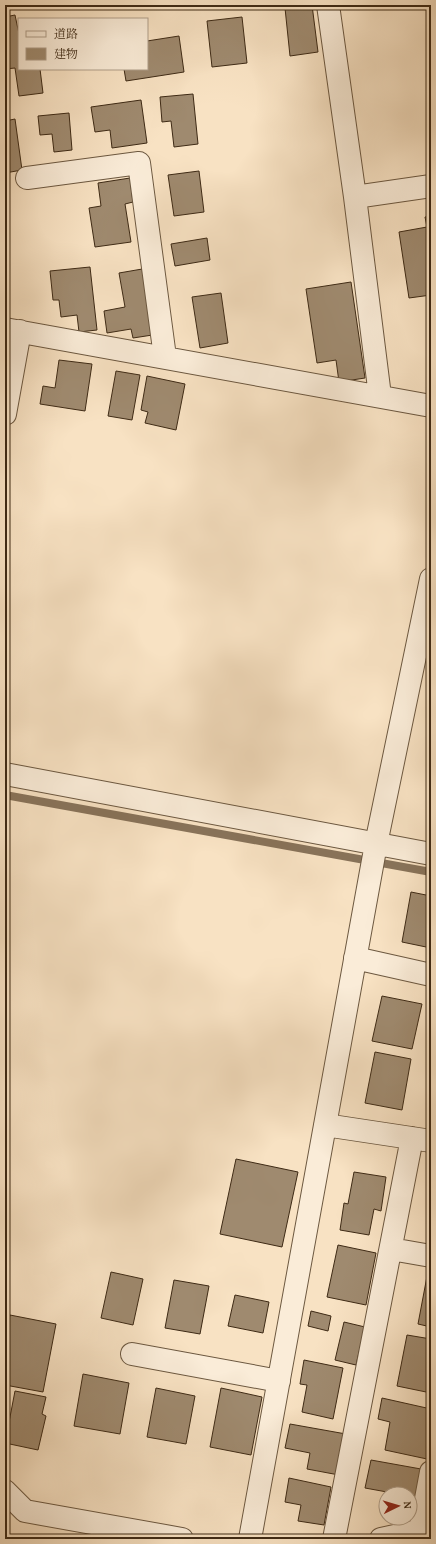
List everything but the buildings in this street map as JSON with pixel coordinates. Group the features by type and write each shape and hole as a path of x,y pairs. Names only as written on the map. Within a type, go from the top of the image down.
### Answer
{"street":[{"path":"328,5 355,197 380,396"},
{"path":"28,178 139,163 165,358"},
{"path":"355,197 431,186"},
{"path":"5,414 12,330 431,406"},
{"path":"250,1539 376,844 431,579"},
{"path":"5,774 431,854"},
{"path":"355,958 431,974"},
{"path":"325,1125 422,1140 391,1249 334,1539"},
{"path":"391,1249 431,1256"},
{"path":"132,1354 279,1381"},
{"path":"381,1539 425,1529 431,1472"},
{"path":"5,1491 26,1511 182,1539"}],"waterway":[{"path":"5,795 431,872"}]}
